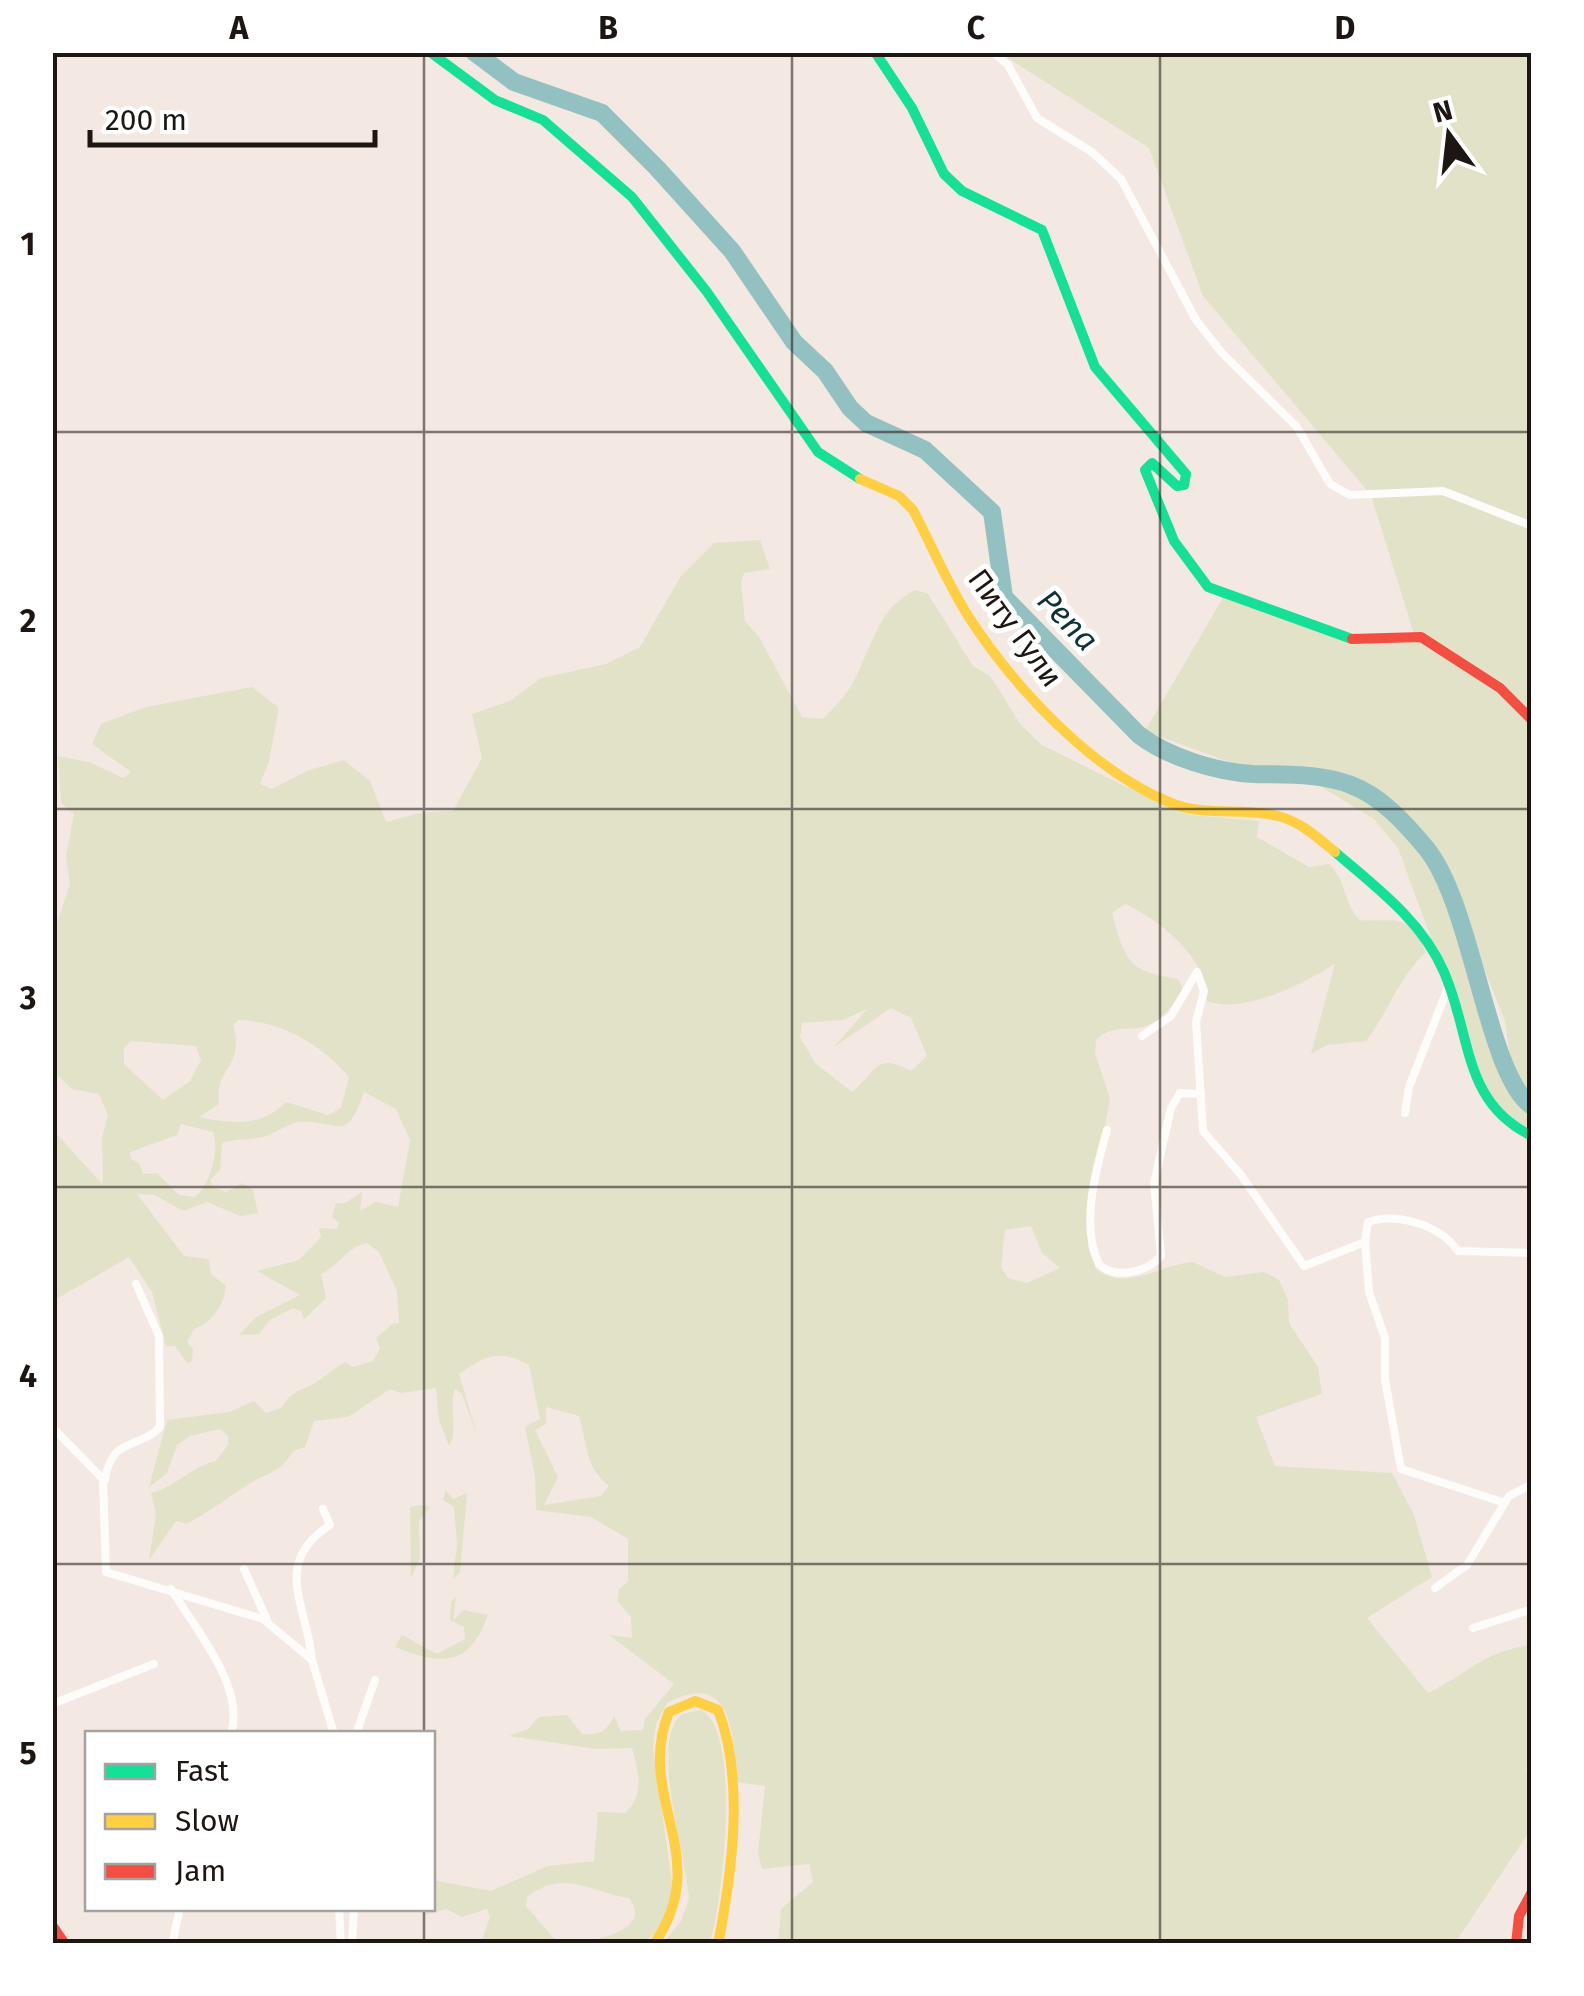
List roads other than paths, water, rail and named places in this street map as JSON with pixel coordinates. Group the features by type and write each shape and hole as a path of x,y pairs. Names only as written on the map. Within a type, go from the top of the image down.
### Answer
{"street":[{"name":"Питу Гули","path":"430,52 495,100 543,120 632,197 664,233 728,328 771,378 818,452 843,472 899,496 914,510 970,619 1062,731 1132,782 1174,804 1204,812 1276,815 1304,826 1418,928 1450,985 1486,1101 1511,1128 1532,1136"},
{"path":"876,52 912,108 944,174 962,192 1042,230 1095,366 1186,474 1184,485 1177,486 1161,467 1152,463 1145,470 1174,540 1204,584 1244,604 1354,640 1421,638 1507,694 1532,720"},
{"path":"993,52 1008,65 1037,118 1092,152 1121,179 1196,320 1242,375 1296,427 1330,484 1350,495 1412,489 1443,491 1532,526"},
{"path":"1142,1036 1171,1016 1197,972 1204,991 1196,1022 1203,1131 1241,1175 1304,1266 1365,1242"},
{"path":"1405,1113 1409,1087 1450,985"},
{"path":"1108,1130 1095,1187 1091,1239 1099,1264 1116,1273 1148,1267 1162,1256 1153,1198 1171,1108 1180,1093 1201,1094"},
{"path":"1505,1503 1400,1469 1385,1380 1385,1338 1369,1292 1365,1242 1368,1222 1382,1217 1428,1227 1468,1253 1532,1252"},
{"path":"136,1284 159,1336 160,1427 120,1448 107,1467 106,1572 248,1612 312,1660"},
{"path":"52,1427 105,1484"},
{"path":"1435,1588 1466,1566 1505,1503 1532,1484"},
{"path":"323,1509 330,1526 309,1538 298,1559 298,1598 333,1731"},
{"path":"244,1569 268,1624"},
{"path":"171,1589 221,1675 234,1709 231,1731"},
{"path":"1472,1628 1532,1609"},
{"path":"52,1704 154,1664"},
{"path":"357,1731 375,1680"},
{"path":"654,1944 676,1916 681,1887 662,1766 661,1730 673,1708 701,1701 721,1714 728,1736 728,1896 718,1944"},
{"path":"1516,1944 1519,1916 1532,1892"},
{"path":"172,1944 179,1911"},
{"path":"339,1911 341,1944"},
{"path":"352,1944 354,1911"},
{"path":"52,1924 65,1944"}],"waterway":[{"name":"Pena","path":"474,52 514,82 602,113 732,251 794,342 825,371 850,408 866,423 925,450 992,512 1004,597 1139,735 1178,756 1224,770 1339,781 1373,796 1401,820 1442,874 1503,1061 1516,1089 1532,1106"}]}
